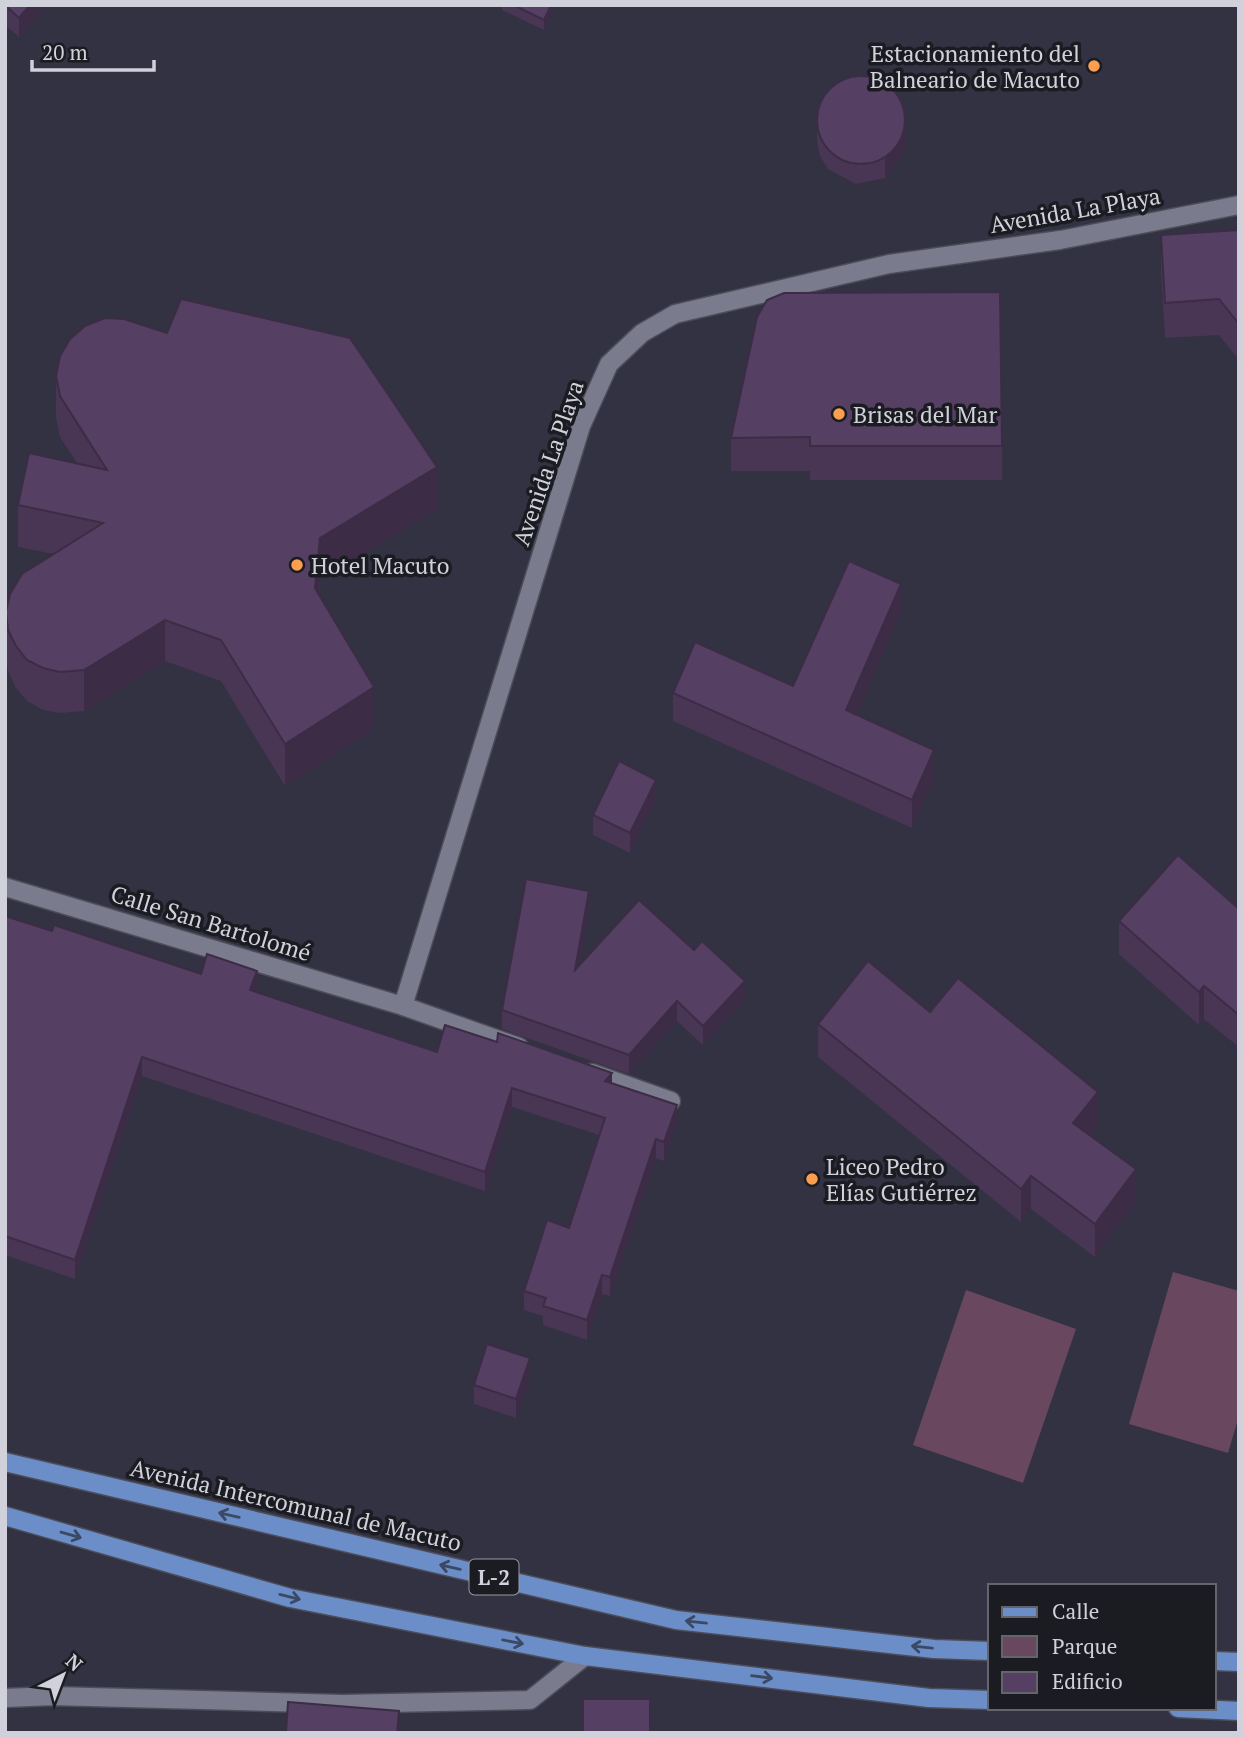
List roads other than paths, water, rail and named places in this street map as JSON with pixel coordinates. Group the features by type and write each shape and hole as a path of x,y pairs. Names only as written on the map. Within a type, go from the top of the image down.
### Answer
{"main road":[{"name":"Avenida Intercomunal de Macuto","path":"5,1462 676,1620 934,1648 988,1651"},
{"path":"5,1516 290,1598 585,1656 929,1698 988,1700"},
{"path":"1216,1661 1239,1662"},
{"path":"1216,1710 1239,1711"}],"street":[{"name":"Avenida La Playa","path":"403,1006 581,426 609,364 642,333 675,314 746,296 889,264 1060,240 1239,205"},
{"name":"Calle San Bartolomé","path":"5,887 403,1006 530,1051"},
{"path":"569,1065 671,1101"},
{"path":"5,1698 53,1696 342,1704 530,1700 585,1656"}],"place":[{"name":"Estacionamiento del Balneario de Macuto","path":"1094,66"},
{"name":"Brisas del Mar","path":"839,414"},
{"name":"Hotel Macuto","path":"297,565"},
{"name":"Liceo Pedro Elías Gutiérrez","path":"812,1179"}]}
